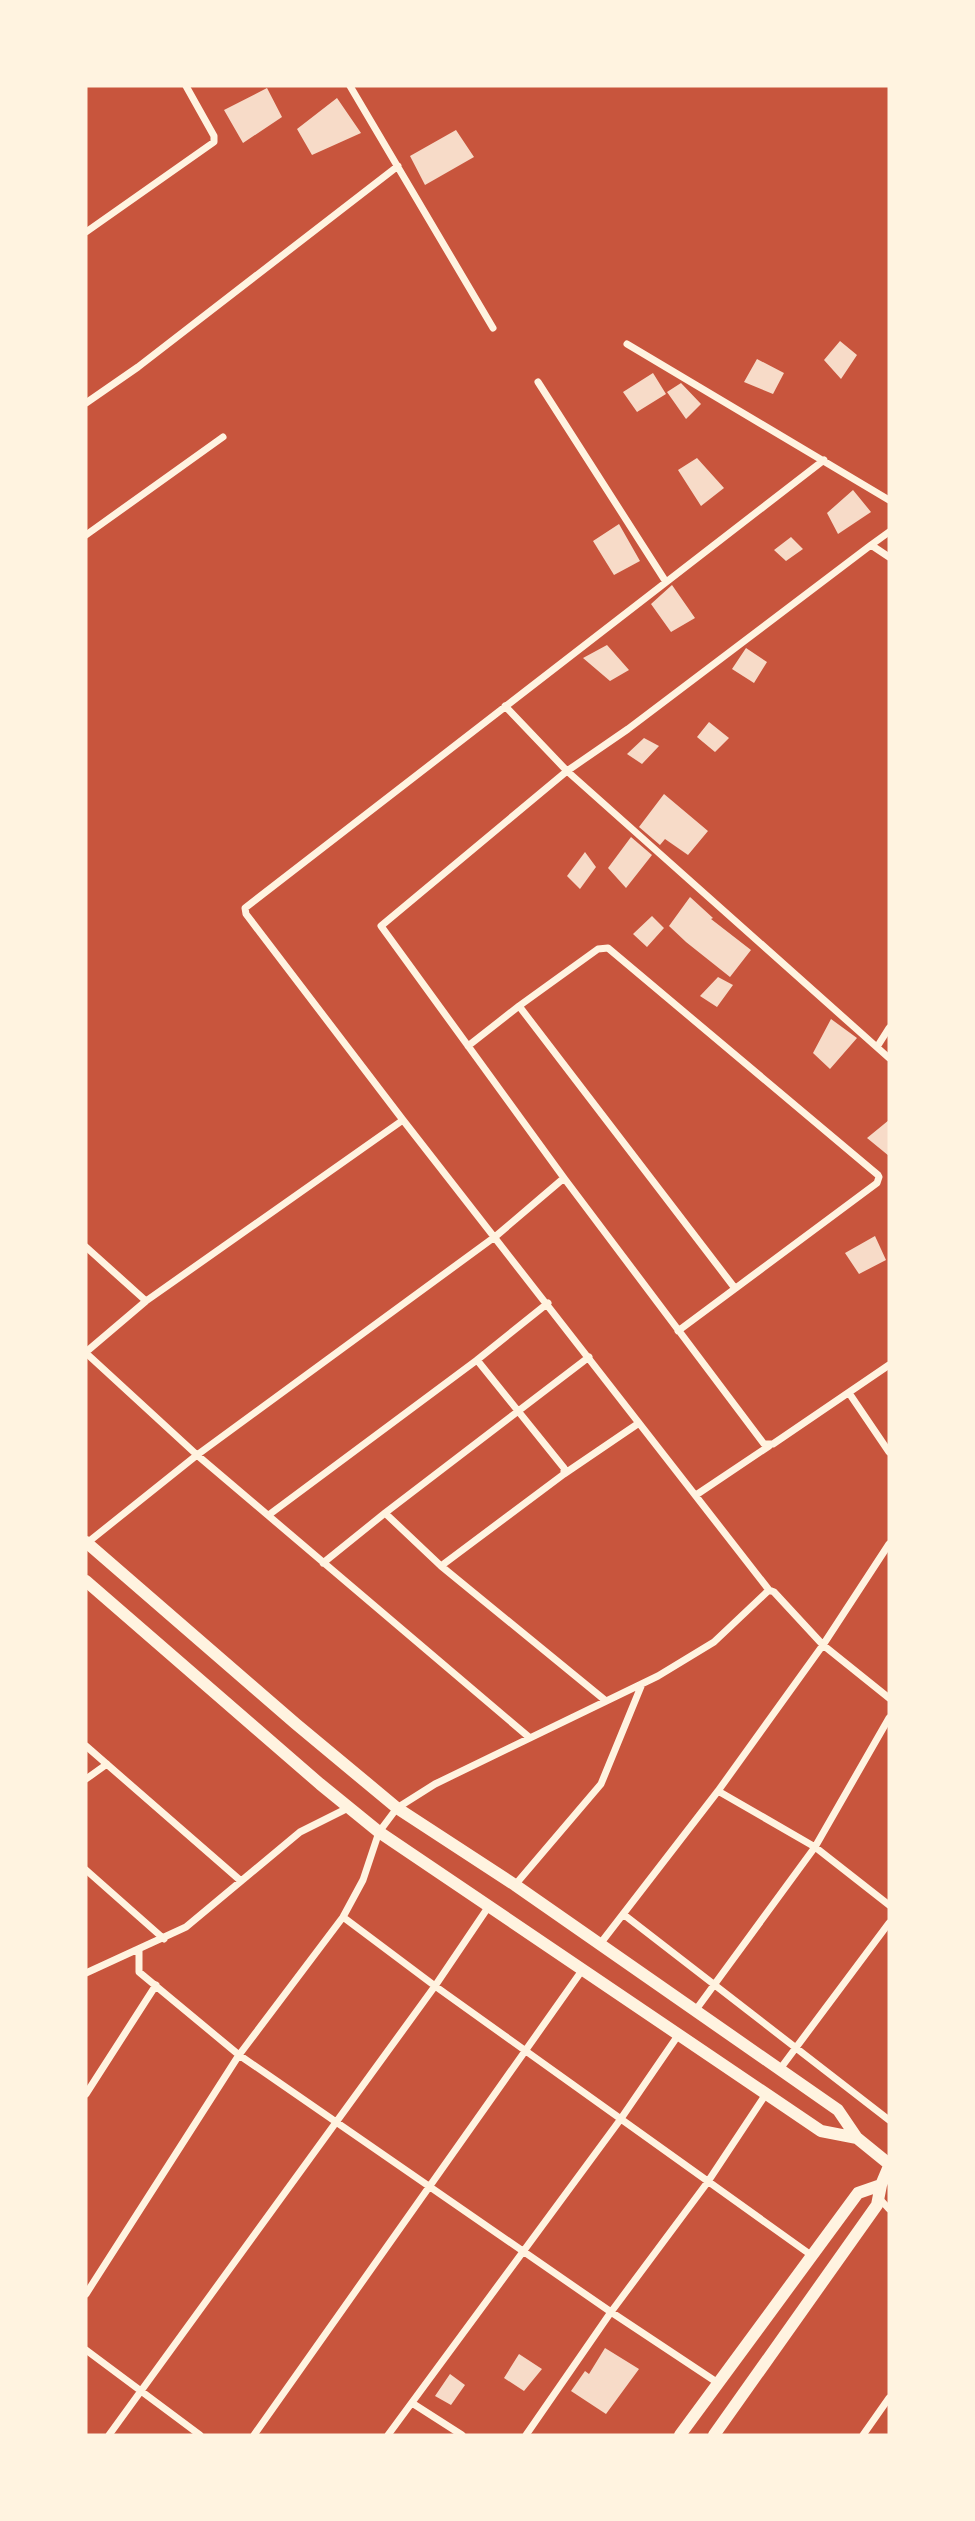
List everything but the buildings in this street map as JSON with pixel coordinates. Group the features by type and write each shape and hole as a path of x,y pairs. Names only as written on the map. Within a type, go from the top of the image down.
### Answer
{"street":[{"path":"86,232 214,142 214,136 186,86"},
{"path":"350,86 493,328"},
{"path":"86,403 149,359 398,166"},
{"path":"627,344 889,499"},
{"path":"538,382 666,582"},
{"path":"86,535 223,437"},
{"path":"824,460 245,908 246,914 403,1120 496,1236 769,1590 774,1592 823,1645 889,1698"},
{"path":"769,1446 761,1442 678,1331 381,926 567,771 628,729 889,532"},
{"path":"871,545 889,557"},
{"path":"505,706 567,771 889,1058"},
{"path":"468,1046 598,949 608,948 878,1175 880,1178 877,1183 678,1331"},
{"path":"519,1006 734,1287"},
{"path":"877,1046 889,1028"},
{"path":"403,1120 146,1301 86,1352 197,1455 270,1514 323,1563 530,1738"},
{"path":"564,1178 496,1236 197,1455 86,1542 397,1808 515,1885 838,2110 857,2138 889,2165 875,2208 714,2435"},
{"path":"86,1247 146,1301"},
{"path":"270,1514 477,1360 548,1303"},
{"path":"323,1563 589,1357"},
{"path":"477,1360 564,1468 565,1474"},
{"path":"696,1495 889,1365"},
{"path":"849,1393 889,1452"},
{"path":"441,1566 639,1423"},
{"path":"385,1513 441,1566 606,1701"},
{"path":"600,1944 718,1791 823,1645 889,1545"},
{"path":"86,1581 379,1832 821,2131 857,2138"},
{"path":"86,2294 239,2054 343,1917 363,1880 379,1832 397,1808 435,1784 642,1683 714,1642 769,1590"},
{"path":"515,1885 601,1784 642,1683"},
{"path":"695,2011 815,1847 889,1718"},
{"path":"86,1746 241,1881"},
{"path":"86,1779 107,1764"},
{"path":"718,1791 815,1847 889,1906"},
{"path":"86,1973 186,1927 300,1832 350,1807"},
{"path":"86,1870 164,1939"},
{"path":"109,2435 337,2123 489,1906"},
{"path":"623,1914 889,2120"},
{"path":"343,1917 707,2183 811,2255"},
{"path":"780,2069 889,1923"},
{"path":"139,1949 139,1972 239,2054 522,2251 718,2383"},
{"path":"254,2435 583,1969"},
{"path":"86,2094 156,1985"},
{"path":"388,2435 620,2120 679,2034"},
{"path":"526,2435 611,2312 707,2183 766,2094"},
{"path":"680,2435 858,2193 866,2189 880,2191"},
{"path":"880,2191 889,2209"},
{"path":"86,2350 200,2435"},
{"path":"863,2435 889,2398"},
{"path":"412,2403 462,2435"}]}
